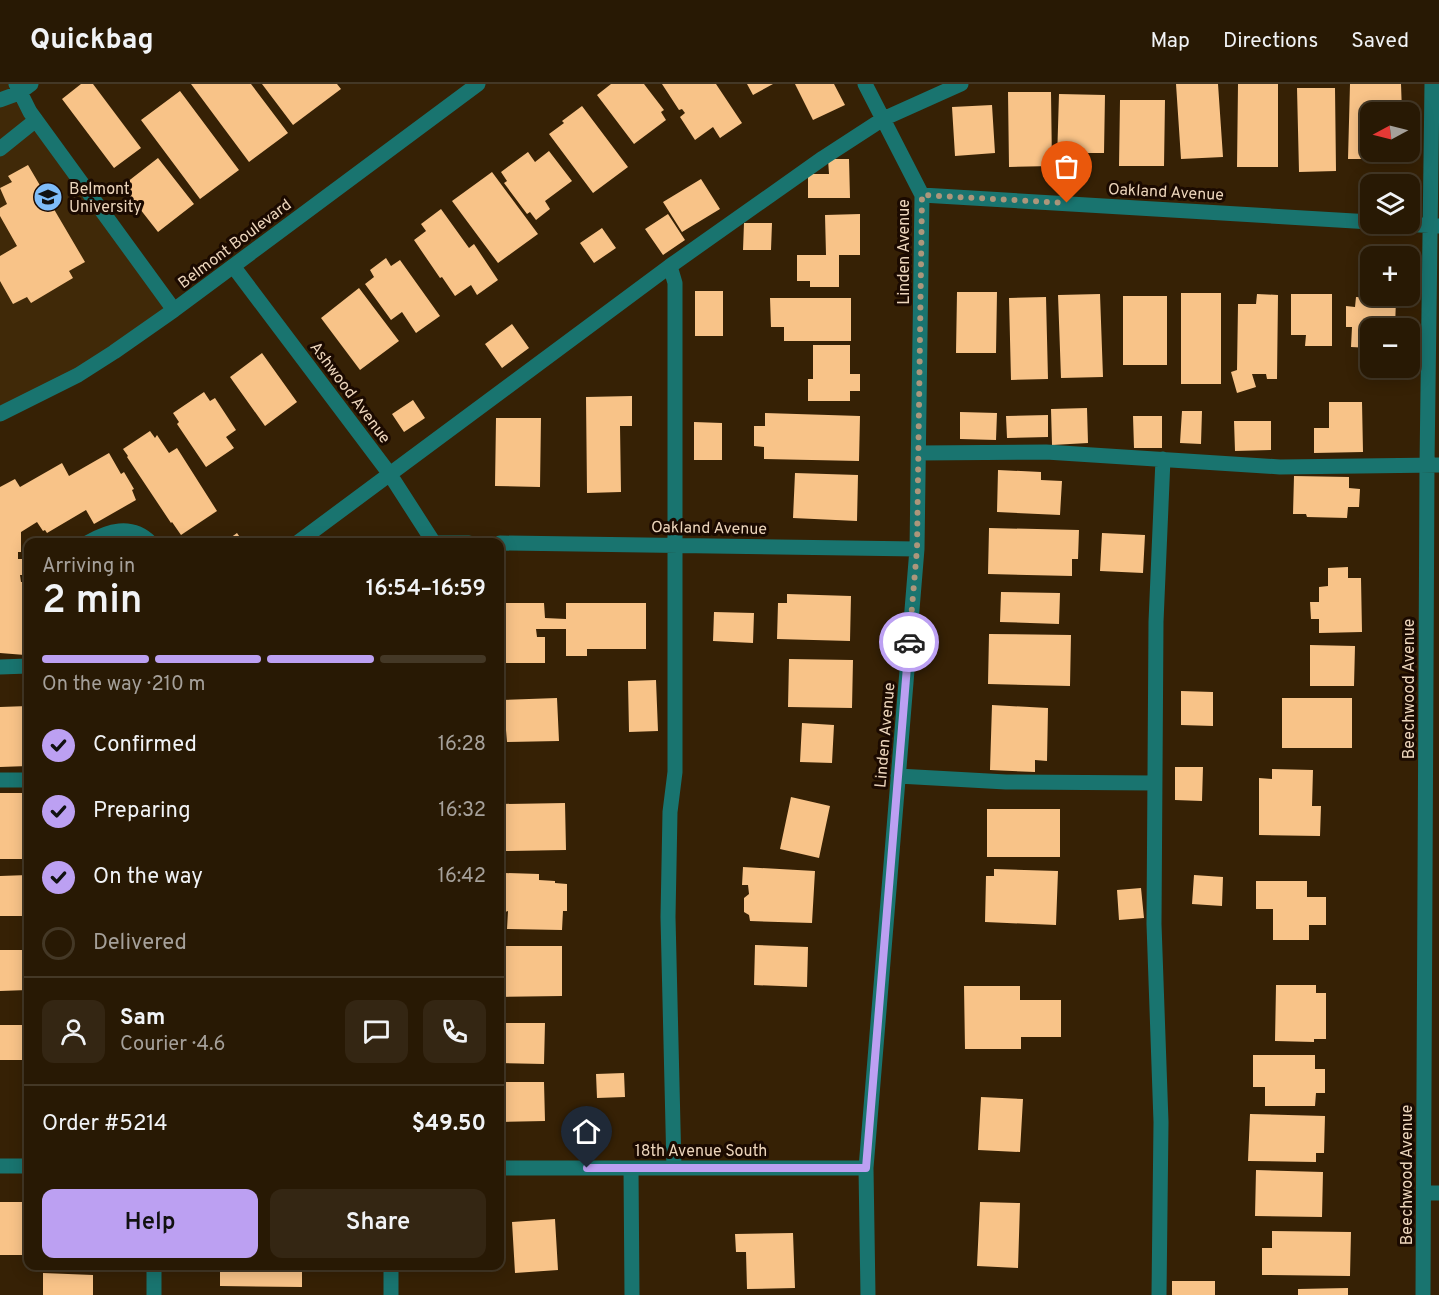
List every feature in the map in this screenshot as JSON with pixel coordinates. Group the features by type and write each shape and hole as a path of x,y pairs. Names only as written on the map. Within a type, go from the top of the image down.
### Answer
{"street":[{"name":"Belmont Boulevard","path":"0,414 78,375 174,310 478,84"},
{"name":"Linden Avenue","path":"864,84 922,195 917,549 866,1168 868,1295"},
{"path":"304,538 670,266 823,158 883,119 961,84"},
{"name":"Beechwood Avenue","path":"1423,1295 1431,1193 1435,226 1432,84"},
{"path":"0,100 22,87 36,120 174,310"},
{"path":"0,150 36,120"},
{"name":"Oakland Avenue","path":"922,195 1360,221"},
{"path":"1420,225 1435,226"},
{"name":"Ashwood Avenue","path":"233,266 389,473 431,538"},
{"path":"670,266 675,284 675,772 670,812 668,916 674,1168"},
{"path":"919,453 1046,452 1280,467 1433,465"},
{"path":"1159,1295 1161,1122 1154,924 1154,783 1156,622 1163,459"},
{"path":"98,538 122,530 140,534 145,538"},
{"name":"Oakland Avenue","path":"504,543 917,549"},
{"path":"0,667 24,666"},
{"path":"898,776 1006,782 1154,783"},
{"path":"0,780 24,780"},
{"path":"0,1166 24,1166"},
{"name":"18th Avenue South","path":"504,1168 866,1168"},
{"path":"631,1168 632,1295"},
{"path":"153,1295 154,1270"},
{"path":"391,1270 391,1295"}],"shaded area":[{"name":"Belmont University","path":"0,84 16,84 174,310 78,375 0,411"}],"building":[{"path":"81,84 93,84 141,148 114,168 62,99"},
{"path":"191,84 251,84 288,133 249,162"},
{"path":"262,84 337,84 341,89 293,125"},
{"path":"611,84 644,84 664,110 661,112 666,120 634,144 597,95"},
{"path":"662,84 716,84 742,123 720,138 713,127 695,140 680,117 685,113 682,109 679,110"},
{"path":"747,84 773,84 753,95"},
{"path":"795,84 834,84 845,105 813,120"},
{"path":"1176,84 1218,84 1223,157 1181,159"},
{"path":"1238,84 1278,84 1278,167 1237,167"},
{"path":"1350,84 1401,84 1402,102 1360,102 1360,159 1348,159"},
{"path":"1297,88 1335,88 1336,171 1299,172"},
{"path":"180,91 239,170 200,199 141,120"},
{"path":"1008,92 1051,92 1052,166 1009,167"},
{"path":"1059,94 1105,95 1104,153 1086,153 1087,161 1057,160"},
{"path":"1120,100 1165,100 1164,166 1119,166"},
{"path":"992,105 995,153 955,156 952,107"},
{"path":"582,106 628,167 593,193 549,134"},
{"path":"549,151 572,181 545,201 550,209 536,220 530,212 527,214 504,183 507,181 501,172 528,152 535,162"},
{"path":"158,158 194,204 158,232 122,186"},
{"path":"828,159 849,159 850,198 808,198 808,174 829,174"},
{"path":"28,165 85,262 69,271 73,278 31,303 27,297 13,304 0,281 0,256 17,246 0,216 0,208 7,204 0,188 12,182 8,176"},
{"path":"492,172 538,234 498,263 452,201"},
{"path":"701,179 720,209 682,232 663,202"},
{"path":"441,209 469,248 474,244 498,280 477,295 471,285 455,296 414,240 426,231 421,224"},
{"path":"668,214 685,240 663,255 645,229"},
{"path":"860,214 860,255 839,255 839,287 810,287 810,281 797,281 797,255 826,255 825,215"},
{"path":"744,223 772,223 771,250 743,250"},
{"path":"602,228 616,248 594,263 580,243"},
{"path":"386,258 391,266 400,260 440,316 416,333 402,312 391,320 365,284 374,277 370,270"},
{"path":"359,288 399,341 360,370 321,318"},
{"path":"695,291 723,291 723,336 695,336"},
{"path":"957,292 997,292 996,353 956,353"},
{"path":"1181,293 1221,293 1221,384 1181,384"},
{"path":"1100,294 1103,377 1061,378 1058,295"},
{"path":"1257,294 1278,295 1277,379 1267,379 1266,374 1252,374 1256,387 1237,393 1231,372 1237,370 1238,304 1256,304"},
{"path":"1291,294 1332,294 1332,346 1305,346 1306,335 1291,335"},
{"path":"1123,296 1167,296 1167,365 1123,365"},
{"path":"1046,297 1048,379 1011,380 1009,298"},
{"path":"1356,297 1360,297 1360,306 1396,306 1395,318 1360,318 1360,347 1351,347 1352,327 1346,327 1346,306 1355,307"},
{"path":"770,298 851,298 851,341 784,341 784,327 771,327"},
{"path":"512,324 529,348 502,368 485,344"},
{"path":"813,345 850,345 850,374 860,374 860,391 850,391 850,401 808,401 808,379 813,379"},
{"path":"262,353 297,402 265,426 230,377"},
{"path":"204,392 210,401 215,398 236,430 226,437 234,448 206,467 177,424 179,422 173,413"},
{"path":"632,396 632,426 620,426 621,492 587,493 586,397"},
{"path":"413,400 425,418 404,432 392,414"},
{"path":"1329,402 1362,402 1363,452 1314,453 1314,428 1329,428"},
{"path":"1087,408 1088,443 1052,445 1051,409"},
{"path":"1182,411 1202,411 1201,444 1180,443"},
{"path":"960,412 997,413 996,440 960,439"},
{"path":"765,413 860,416 859,461 764,459 764,447 754,446 754,426 765,426"},
{"path":"1048,415 1048,437 1007,438 1006,416"},
{"path":"1133,416 1162,416 1162,448 1134,448"},
{"path":"496,418 541,418 540,487 495,486"},
{"path":"1234,421 1271,421 1271,450 1235,451"},
{"path":"694,422 722,423 722,460 694,460"},
{"path":"150,431 155,438 157,435 169,453 177,448 217,511 181,535 123,449"},
{"path":"109,453 121,474 124,472 134,489 132,490 136,500 94,524 86,510 47,533 37,522 21,532 21,552 18,552 18,559 24,559 24,575 20,575 21,582 24,582 24,655 0,653 0,487 15,479 20,487 62,463 69,476"},
{"path":"998,470 1041,472 1041,480 1062,481 1060,515 997,512"},
{"path":"795,473 858,475 857,521 793,518"},
{"path":"1294,476 1349,477 1349,488 1360,489 1359,507 1348,507 1347,518 1307,517 1306,514 1293,514"},
{"path":"989,528 1079,530 1078,559 1072,559 1072,576 988,574"},
{"path":"237,533 240,538 230,538"},
{"path":"1102,533 1145,535 1143,573 1100,571"},
{"path":"1348,567 1348,578 1361,578 1362,632 1319,633 1319,619 1311,619 1310,602 1319,602 1319,587 1328,586 1328,568"},
{"path":"1001,592 1060,593 1059,624 1000,622"},
{"path":"787,594 851,596 850,641 777,639 778,603 787,603"},
{"path":"504,603 544,603 545,618 566,619 566,603 646,603 646,649 587,649 587,656 566,656 566,629 536,629 537,637 545,637 545,663 504,663"},
{"path":"714,612 754,613 753,643 713,641"},
{"path":"989,634 1071,635 1070,686 988,684"},
{"path":"1310,645 1355,646 1354,686 1310,686"},
{"path":"789,659 853,660 852,708 788,707"},
{"path":"656,680 658,731 629,732 628,681"},
{"path":"1181,691 1213,692 1213,726 1181,725"},
{"path":"557,698 559,741 507,742 506,730 504,730 504,700"},
{"path":"1282,698 1352,698 1352,748 1282,748"},
{"path":"992,705 1048,708 1047,761 1035,760 1035,772 990,770"},
{"path":"24,706 24,766 0,767 0,707"},
{"path":"802,723 834,725 832,763 800,762"},
{"path":"1175,767 1203,767 1202,801 1175,800"},
{"path":"1272,769 1313,770 1312,806 1321,806 1320,836 1259,835 1259,778 1272,779"},
{"path":"0,793 24,793 24,859 0,859"},
{"path":"791,797 830,806 819,858 780,849"},
{"path":"565,803 566,850 504,851 504,804"},
{"path":"987,809 1060,809 1060,857 987,857"},
{"path":"743,867 815,871 812,923 750,921 749,915 744,912 744,898 749,894 748,885 742,885"},
{"path":"994,869 1058,871 1056,925 985,922 986,876 994,876"},
{"path":"505,873 539,874 539,880 567,884 567,911 563,911 562,930 507,929"},
{"path":"24,875 24,916 0,916 0,876"},
{"path":"1194,875 1223,877 1222,906 1192,904"},
{"path":"1256,881 1307,881 1307,897 1326,897 1326,925 1309,925 1309,940 1273,940 1273,909 1256,909"},
{"path":"1141,888 1144,918 1119,920 1117,890"},
{"path":"755,945 808,947 807,987 754,985"},
{"path":"504,946 562,946 562,996 504,997"},
{"path":"0,950 24,950 24,990 0,991"},
{"path":"1276,985 1316,985 1316,993 1326,993 1326,1039 1314,1039 1314,1042 1275,1041"},
{"path":"964,986 1020,986 1020,1000 1061,1000 1061,1037 1021,1037 1021,1049 965,1049"},
{"path":"504,1023 545,1023 544,1064 504,1063"},
{"path":"0,1025 24,1025 24,1060 0,1060"},
{"path":"1253,1055 1315,1055 1315,1069 1325,1069 1325,1093 1316,1093 1315,1106 1265,1106 1265,1087 1253,1087"},
{"path":"624,1073 625,1097 597,1098 596,1074"},
{"path":"504,1082 544,1082 545,1121 504,1122"},
{"path":"981,1097 1023,1099 1020,1152 978,1150"},
{"path":"1250,1114 1325,1116 1324,1153 1316,1153 1316,1162 1248,1161"},
{"path":"1256,1170 1323,1172 1322,1217 1255,1216"},
{"path":"0,1202 24,1202 24,1255 0,1255"},
{"path":"980,1202 1020,1203 1018,1268 977,1266"},
{"path":"555,1219 558,1270 515,1273 512,1222"},
{"path":"1272,1231 1351,1232 1350,1276 1262,1275 1262,1248 1272,1248"},
{"path":"793,1233 795,1288 747,1289 746,1252 736,1252 735,1234"},
{"path":"220,1270 302,1270 302,1287 220,1286"},
{"path":"43,1273 93,1275 93,1295 43,1295"},
{"path":"1172,1281 1215,1281 1215,1295 1172,1295"},
{"path":"1348,1288 1348,1295 1298,1295 1298,1289"}],"way so far":[{"path":"909,642 917,549 922,195 1067,203"}],"place":[{"name":"Belmont University","path":"48,197"}],"route":[{"path":"587,1168 866,1168 909,642"}]}
